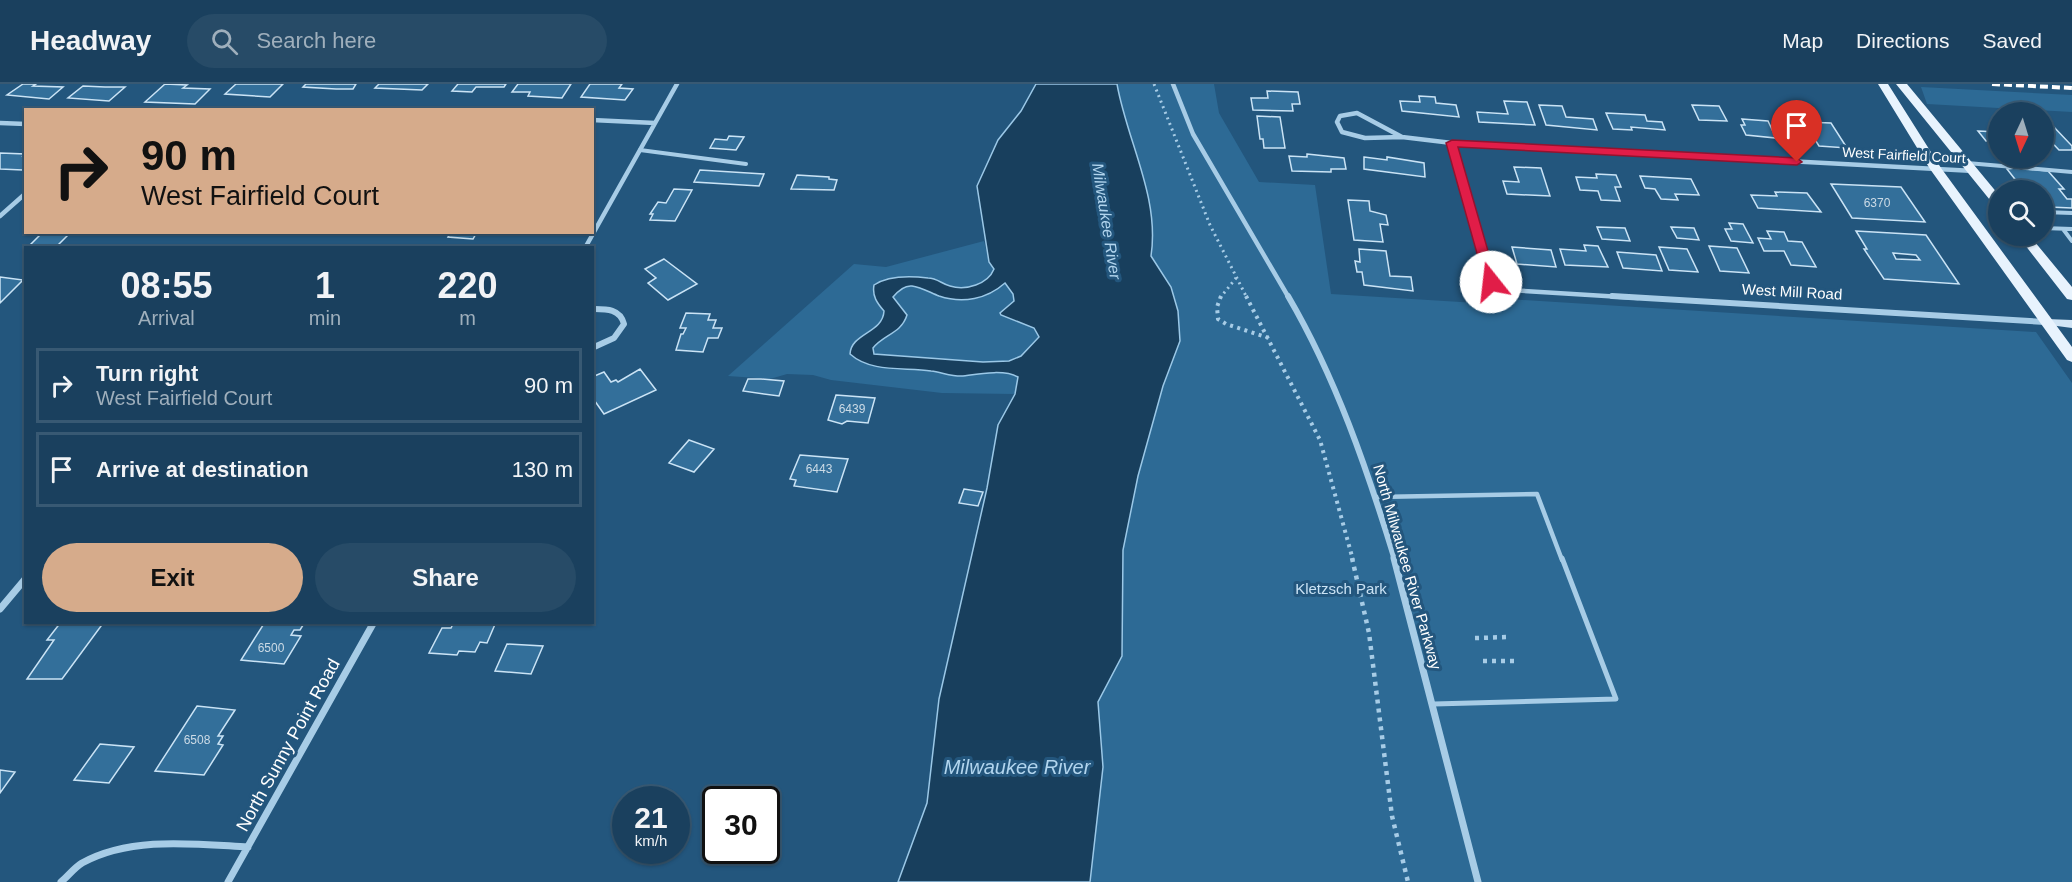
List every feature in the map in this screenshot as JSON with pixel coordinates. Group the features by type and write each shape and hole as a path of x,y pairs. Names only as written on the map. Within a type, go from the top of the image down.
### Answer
{"main road":[{"path":"1883,84 1936,169 2046,322 2070,351"},
{"path":"1901,84 1988,190"},
{"path":"2032,246 2072,297"},
{"name":"West Mill Road","path":"2046,322 2072,324"}],"street":[{"path":"594,232 677,84"},
{"name":"North Milwaukee River Parkway","path":"1173,84 1193,134 1312,337 1377,497 1434,704 1478,882"},
{"name":"West Fairfield Court","path":"1402,137 1386,130 1363,114 1355,112 1340,116 1337,122 1342,132 1351,136 1375,139 1402,137 1452,143 1936,169 1970,167"},
{"path":"594,120 655,123"},
{"path":"0,123 24,124"},
{"name":"West Mill Road","path":"1452,143 1491,282 1509,290 2046,322"},
{"path":"0,216 24,195"},
{"path":"594,309 613,310 625,320 621,334 613,341 594,347"},
{"path":"0,609 24,580"},
{"name":"North Sunny Point Road","path":"228,882 373,624"},
{"path":"61,882 81,863 120,849 156,845 248,847"}],"lane":[{"path":"640,150 746,164"},
{"path":"1970,167 2072,172"},
{"path":"2054,212 2072,213"},
{"path":"2054,229 2072,230"},
{"path":"2062,229 2072,241"},
{"path":"1377,497 1537,494 1616,699 1434,704"}],"path":[{"path":"1154,84 1210,225 1320,440 1344,522 1369,633 1392,816 1408,882"},
{"path":"1236,278 1221,295 1216,310 1218,319 1226,324 1269,338"},
{"path":"1475,638 1510,637"},
{"path":"1483,661 1518,661"}],"green space":[{"name":"Kletzsch Park","path":"1067,84 1214,84 1219,113 1259,182 1315,185 1331,294 1509,305 1508,299 2036,332 2072,383 2072,882 998,882"},
{"path":"1921,87 2072,95 2072,112 2054,111 2054,102 1988,102 1988,107 1927,104"},
{"path":"984,241 989,262 1013,294 1014,301 1000,312 1001,315 1034,328 1039,338 1030,347 1015,394 942,393 831,380 813,375 787,374 770,379 728,376 854,264 886,267"}],"water":[{"name":"Milwaukee River","path":"1036,84 1117,84 1147,191 1153,234 1151,256 1171,287 1178,311 1180,341 1163,386 1138,476 1123,550 1122,656 1098,702 1103,767 1090,882 898,882 927,803 939,699 987,488 998,425 1015,394 1018,377 1006,373 959,376 931,371 878,367 858,360 850,354 856,342 873,329 882,318 884,311 876,299 874,285 893,278 915,277 931,278 950,286 963,288 982,282 991,274 994,269 989,262 977,186 998,140 1021,111","holes":["1005,283 1013,294 1014,301 1000,313 1001,315 1034,328 1039,337 1021,356 1009,361 983,362 874,354 873,348 877,343 897,330 907,315 893,297 904,287 915,287 939,296 966,300 990,293"]}],"building":[{"path":"23,84 63,87 49,99 7,95"},
{"path":"165,84 187,85 183,88 210,89 195,104 145,102"},
{"path":"236,84 283,84 270,97 225,94"},
{"path":"306,84 356,84 353,89 336,89 303,87"},
{"path":"379,84 428,84 422,90 375,88"},
{"path":"458,84 506,84 504,87 476,87 472,92 452,91"},
{"path":"518,84 571,84 562,98 528,96 530,92 512,92"},
{"path":"590,84 622,84 619,88 633,89 625,100 581,97"},
{"path":"83,86 125,87 109,101 68,98"},
{"path":"1267,91 1298,92 1300,104 1292,104 1293,111 1253,110 1251,98 1268,98"},
{"path":"1419,96 1435,97 1436,103 1456,105 1459,117 1402,111 1400,101 1420,102"},
{"path":"1504,101 1527,102 1535,125 1479,122 1477,112 1508,114"},
{"path":"1539,105 1562,106 1566,117 1593,119 1597,130 1546,125"},
{"path":"1692,105 1719,106 1727,121 1699,120"},
{"path":"1606,113 1645,115 1647,121 1662,122 1665,130 1631,127 1632,130 1613,129"},
{"path":"1257,116 1280,117 1285,148 1264,148 1263,139 1260,139"},
{"path":"1742,119 1768,121 1776,138 1746,135 1741,125 1745,125"},
{"path":"1804,122 1831,123 1847,148 1819,146"},
{"path":"2054,127 2072,146 2072,150 2059,150 2054,145"},
{"path":"1978,131 1988,132 1988,141"},
{"path":"729,136 744,137 736,150 710,148 715,139 727,140"},
{"path":"0,153 24,154 23,170 0,169"},
{"path":"1307,154 1344,158 1346,169 1331,169 1331,172 1292,171 1289,156 1307,157"},
{"path":"1364,157 1387,160 1387,157 1424,163 1425,177 1364,169"},
{"path":"1514,167 1541,168 1550,196 1507,194 1503,181 1519,182"},
{"path":"2007,169 2048,171 2064,189 2059,189 2067,199 2072,199 2072,208 2054,207 2054,180 2016,180"},
{"path":"700,170 764,174 759,186 694,182"},
{"path":"1596,174 1616,175 1621,187 1615,187 1620,201 1601,200 1598,191 1580,190 1576,177 1597,178"},
{"path":"797,175 829,177 829,179 837,180 834,190 791,189"},
{"path":"1640,176 1691,179 1699,195 1675,194 1678,200 1661,199 1655,189 1645,188"},
{"path":"1831,184 1901,187 1925,222 1852,218"},
{"path":"674,189 692,190 675,221 650,220 653,214 650,214 658,202 666,203"},
{"path":"1775,192 1807,193 1821,212 1758,208 1751,195 1777,196"},
{"path":"1348,200 1369,201 1370,211 1386,215 1388,225 1380,224 1383,242 1354,240"},
{"path":"1729,223 1743,224 1753,243 1731,241 1725,229 1732,229"},
{"path":"1597,227 1625,228 1630,241 1602,239"},
{"path":"1671,227 1694,228 1699,240 1677,238"},
{"path":"1767,231 1784,232 1788,241 1802,242 1816,267 1791,265 1784,251 1764,251 1758,238 1771,239"},
{"path":"1856,231 1926,235 1959,284 1884,279 1864,249 1867,249","holes":["1893,253 1916,255 1920,260 1896,259"]},
{"path":"41,234 69,234 57,246 30,245"},
{"path":"450,234 476,234 473,239 448,237"},
{"path":"1584,245 1598,246 1608,267 1565,265 1560,249 1586,251"},
{"path":"1709,246 1737,248 1749,273 1720,271"},
{"path":"1512,247 1551,250 1556,267 1517,264"},
{"path":"1659,247 1687,249 1698,272 1669,270"},
{"path":"1359,249 1386,251 1390,276 1411,277 1413,291 1364,285 1362,272 1357,272 1355,261 1360,262"},
{"path":"1617,252 1656,255 1662,271 1623,268"},
{"path":"664,259 697,284 668,300 648,283 656,278 645,269"},
{"path":"0,277 23,280 0,303"},
{"path":"686,313 710,314 708,320 716,320 713,328 722,328 718,338 708,338 703,352 676,350 681,334 686,328 680,328"},
{"path":"640,369 656,390 604,414 594,400 594,376 604,372 611,382 616,380 618,382"},
{"path":"748,379 784,381 779,396 743,391"},
{"path":"836,395 875,398 868,423 847,421 842,424 828,420"},
{"path":"689,440 714,449 694,472 669,463"},
{"path":"800,455 848,459 837,492 794,486 796,480 790,479"},
{"path":"964,489 983,492 978,506 959,503"},
{"path":"59,624 103,624 62,679 27,679 54,640 47,640"},
{"path":"264,624 304,624 300,630 294,630 291,635 301,636 284,664 241,660"},
{"path":"453,624 495,624 487,643 480,642 475,652 459,651 457,655 429,653 442,628 451,628"},
{"path":"507,644 543,646 531,674 495,671"},
{"path":"197,706 235,710 218,736 223,736 218,744 223,745 204,775 155,771"},
{"path":"100,744 134,747 109,783 74,780"},
{"path":"0,770 15,772 0,793"}],"railway":[{"path":"1992,84 2072,88"}],"route":[{"path":"1491,282 1452,143 1797,162"}]}
